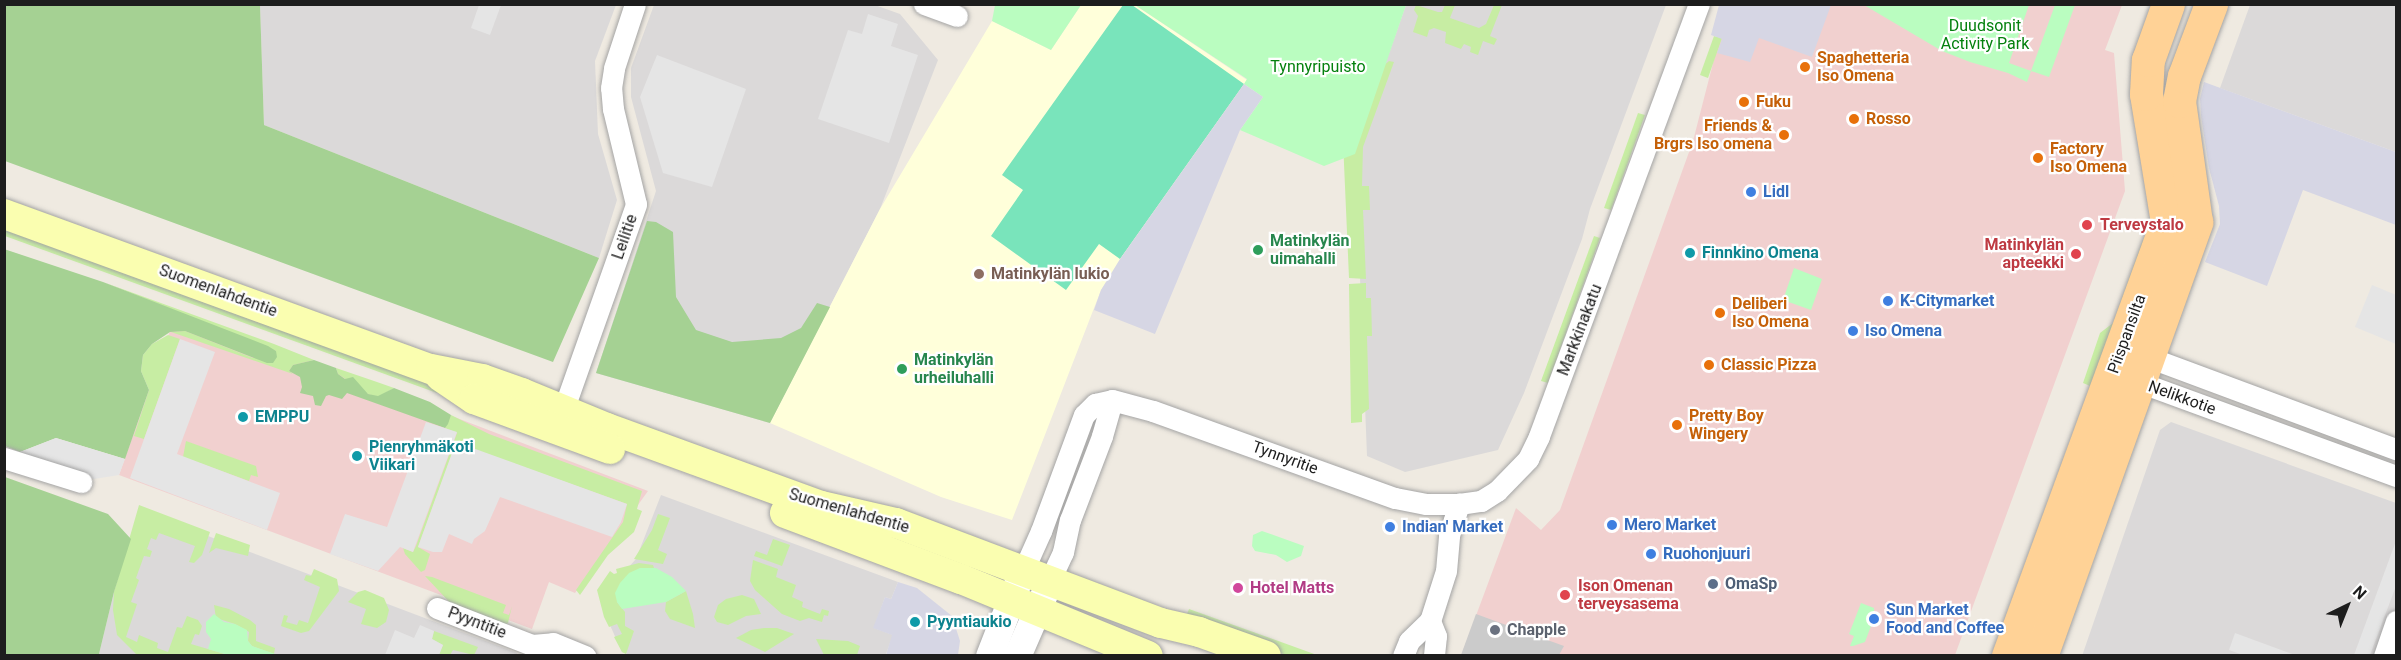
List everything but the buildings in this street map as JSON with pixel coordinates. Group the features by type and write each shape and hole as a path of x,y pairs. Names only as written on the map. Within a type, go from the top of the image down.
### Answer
{"main road":[{"name":"Piispansilta","path":"2041,656 2135,367 2167,222 2146,94 2148,60 2168,4"},
{"name":"Piispansilta","path":"2008,656 2196,222 2179,101 2184,76 2211,4"},
{"name":"Suomenlahdentie","path":"4,214 431,369 482,379 560,420 1148,656"},
{"name":"Suomenlahdentie","path":"560,420 607,428 821,506 896,523 1037,574 1161,623 1199,632 1266,656"}],"street":[{"name":"Leilitie","path":"560,420 636,204 613,109 611,88 614,68 635,4"},
{"path":"924,4 957,16"},
{"name":"Markkinakatu","path":"1459,504 1481,501 1497,491 1528,459 1539,436 1699,4"},
{"name":"Nelikkotie","path":"2135,367 2397,449"},
{"name":"Nelikkotie","path":"2135,367 2397,476"},
{"path":"989,656 1024,605 1037,574 1084,415 1095,404 1112,400 1102,436 1070,520 1063,552 1037,574"},
{"name":"Tynnyritie","path":"1112,400 1147,409 1395,498 1426,504 1459,504"},
{"path":"4,458 81,482"},
{"path":"1403,656 1409,641 1430,621 1446,571 1449,535 1459,504"},
{"path":"1017,656 1024,605"},
{"name":"Pyyntitie","path":"437,608 532,645 553,643 585,656"},
{"path":"1430,621 1436,636 1434,656"},
{"path":"2384,656 2397,621"}],"shaded area":[{"path":"872,4 900,14 938,60 880,209 770,423 596,373 656,191 631,97 631,68 654,5"},
{"path":"1719,4 1831,5 1812,57 1759,38 1750,62 1717,53 1722,39 1711,35"},
{"path":"260,5 616,5 595,61 598,134 617,200 599,258 264,125"},
{"path":"479,5 501,5 490,35 471,28"},
{"name":"Matinkylän lukio","path":"1081,5 1135,5 1247,80 1101,290 1012,520 941,497 770,423 880,209 992,21 1051,50"},
{"path":"1406,5 1666,5 1524,393 1498,450 1405,472 1367,456 1355,150"},
{"name":"Iso Omena","path":"1728,5 2122,5 2105,50 2114,53 2125,191 1955,655 1461,656 1516,508 1541,530 1560,510 1693,141"},
{"path":"2250,5 2396,5 2396,152 2220,88"},
{"path":"868,14 898,24 891,46 918,55 889,143 818,119 848,30 862,34"},
{"path":"657,55 746,89 712,187 663,173 640,97"},
{"path":"2204,82 2396,152 2396,225 2303,190 2267,286 2205,262 2220,224 2219,206 2209,168 2201,116 2200,99"},
{"path":"1244,84 1263,97 1240,130 1155,334 1094,310 1101,290 1120,259"},
{"path":"2372,285 2396,295 2396,344 2355,327"},
{"path":"177,311 648,491 575,593 549,582 532,629 119,475"},
{"path":"180,339 215,352 177,454 280,493 267,530 130,478"},
{"path":"426,422 457,432 413,552 400,547 378,571 330,554 345,514 387,527"},
{"path":"2171,422 2396,503 2396,655 2082,656 2160,430"},
{"path":"56,438 125,459 119,475 94,479 28,460 20,452"},
{"path":"456,442 627,504 621,522 612,537 500,497 485,531 474,539 472,544 449,534 442,552 433,552 418,547"},
{"path":"661,495 898,582 891,599 885,597 874,628 893,635 886,654 888,655 630,655 622,652 601,605 617,580 636,559"},
{"path":"142,511 517,653 516,656 101,656 99,654 114,592"},
{"path":"2396,541 2396,586 2370,655 2354,655"},
{"name":"Pyyntiaukio","path":"898,582 917,588 952,616 960,641 958,655 886,655 892,635 873,628 885,597 891,599"},
{"name":"Chapple","path":"1476,614 1564,646 1559,655 1461,655"},
{"path":"420,625 434,631 432,639 443,645 439,655 385,655 395,630 414,638"},
{"path":"2235,633 2295,655 2243,655 2229,650"}],"green space":[{"path":"995,4 1081,5 1051,50 992,21"},
{"path":"4,5 260,5 264,125 599,258 553,362 5,161"},
{"path":"1123,5 1132,5 1244,84 1120,259 1099,244 1066,290 991,236 1023,190 1002,175"},
{"name":"Tynnyripuisto","path":"1135,5 1406,5 1355,154 1324,166 1240,130 1263,97 1244,84 1247,79"},
{"path":"1416,5 1442,12 1445,5 1455,5 1450,18 1479,28 1486,24 1494,5 1502,5 1490,36 1497,39 1494,45 1483,41 1478,55 1470,52 1471,47 1464,44 1461,49 1445,43 1446,32 1434,28 1429,30 1427,37 1413,32 1418,16 1414,10"},
{"name":"Duudsonit Activity Park","path":"1864,5 2029,5 2009,63 2031,71 2027,82 2008,73 1942,51"},
{"name":"Duudsonit Activity Park","path":"2055,5 2075,5 2049,77 2031,71"},
{"path":"1714,36 1722,38 1708,78 1700,75"},
{"path":"1389,61 1394,62 1363,147 1362,186 1369,186 1370,210 1363,210 1366,279 1349,278 1343,141 1382,67"},
{"path":"1638,113 1645,115 1611,210 1604,208"},
{"path":"647,221 656,222 673,232 676,297 696,330 732,342 781,338 801,328 817,303 830,307 770,423 596,373"},
{"path":"4,226 439,387 437,393 5,236"},
{"path":"1594,236 1600,238 1548,383 1541,381"},
{"path":"2143,240 2145,241 2095,388 2083,383 2100,333 2113,323"},
{"path":"4,249 103,282 268,346 276,351 277,357 273,363 267,363 185,331 170,332 152,344 143,355 141,371 149,390 125,459 56,438 20,452 5,446"},
{"path":"1794,268 1822,279 1811,310 1783,300"},
{"path":"103,282 314,360 293,365 289,371 293,374 171,332 185,331 253,358 276,351"},
{"path":"1366,283 1366,298 1371,298 1372,336 1367,336 1369,409 1362,414 1362,422 1351,423 1349,284"},
{"path":"168,335 180,339 144,439 134,436 149,390 141,371 143,355 152,344"},
{"path":"314,360 336,368 338,374 345,379 353,377 368,394 378,396 394,388 430,402 451,415 448,424 445,428 347,393 342,399 326,396 321,406 315,405 313,396 300,393 302,387 300,377 289,371 293,365"},
{"path":"336,368 394,388 378,397 368,394 338,374"},
{"path":"451,415 489,434 642,491 637,509 642,511 634,532 608,555 580,595 576,590 623,522 627,504 456,443 418,547 430,554 425,570 421,572 405,554 403,548 413,552 416,546 457,433 445,428"},
{"path":"186,441 256,466 258,477 251,475 249,481 183,457"},
{"path":"5,477 108,514 131,539 114,592 99,654 101,655 5,655"},
{"path":"139,505 210,532 202,555 194,563 189,562 195,546 159,533 156,540 151,538 147,549 152,551 150,557 144,556 136,578 139,580 131,602 137,604 126,637 137,642 139,635 158,643 157,648 168,652 177,627 182,628 187,616 198,620 202,626 199,635 195,634 191,644 228,655 137,655 117,635 113,610 114,592"},
{"path":"658,514 670,518 658,550 667,554 663,564 634,559 652,530"},
{"path":"1262,531 1304,546 1301,556 1287,562 1276,555 1255,551 1252,546 1253,535"},
{"path":"216,533 250,545 248,556 216,548 209,553"},
{"path":"773,539 790,545 782,566 754,556 756,551 767,555"},
{"path":"753,560 778,569 776,577 796,585 792,597 803,602 802,607 820,614 822,609 829,611 828,616 824,615 822,622 809,618 800,621 782,614 755,590 750,581"},
{"path":"639,563 653,565 654,568 640,568 617,602 625,612 625,626 634,631 626,654 622,652 614,637 622,634 617,624 609,627 604,617 597,590 610,571 614,574 617,573 616,569"},
{"path":"640,568 656,568 672,577 686,591 666,602 622,609 615,593 629,573"},
{"path":"314,569 337,579 339,591 309,631 301,633 281,626 284,615 288,616 286,622 297,625 299,620 308,623 320,587 304,580 306,575 311,576"},
{"path":"425,576 506,605 503,613 509,615 512,606 508,623 504,625 452,605"},
{"path":"365,590 384,598 389,610 386,622 377,628 361,624 366,609 348,602 358,592"},
{"path":"686,591 695,628 670,619 665,611 666,602"},
{"path":"742,595 754,599 761,614 746,616 728,625 717,622 714,617 718,605 726,599"},
{"path":"1861,603 1874,608 1874,618 1865,642 1850,646 1854,636 1849,634"},
{"path":"214,605 229,609 250,620 256,625 256,641 275,648 274,654 252,646 248,641 249,632 235,624 216,618"},
{"path":"1189,609 1317,655 1286,655 1185,619"},
{"path":"214,614 224,622 247,630 248,641 252,646 278,655 228,655 208,649 211,639 206,632 206,622"},
{"path":"777,628 794,634 765,652 736,638 751,630"},
{"path":"434,631 478,647 474,655 453,650 450,655 439,655 443,645 432,639"},
{"path":"816,639 848,641 860,646 857,655 824,655"}],"place":[{"name":"Spaghetteria Iso Omena","path":"1805,67"},
{"name":"Fuku","path":"1744,102"},
{"name":"Rosso","path":"1854,119"},
{"name":"Friends & Brgrs Iso omena","path":"1784,135"},
{"name":"Factory Iso Omena","path":"2038,158"},
{"name":"Lidl","path":"1751,192"},
{"name":"Terveystalo","path":"2087,225"},
{"name":"Matinkylän uimahalli","path":"1258,250"},
{"name":"Finnkino Omena","path":"1690,253"},
{"name":"Matinkylän apteekki","path":"2076,254"},
{"name":"Matinkylän lukio","path":"979,274"},
{"name":"K-Citymarket","path":"1888,301"},
{"name":"Deliberi Iso Omena","path":"1720,313"},
{"name":"Iso Omena","path":"1853,331"},
{"name":"Classic Pizza","path":"1709,365"},
{"name":"Matinkylän urheiluhalli","path":"902,369"},
{"name":"EMPPU","path":"243,417"},
{"name":"Pretty Boy Wingery","path":"1677,425"},
{"name":"Pienryhmäkoti Viikari","path":"357,456"},
{"name":"Mero Market","path":"1612,525"},
{"name":"Indian' Market","path":"1390,527"},
{"name":"Ruohonjuuri","path":"1651,554"},
{"name":"OmaSp","path":"1713,584"},
{"name":"Hotel Matts","path":"1238,588"},
{"name":"Ison Omenan terveysasema","path":"1565,595"},
{"name":"Sun Market Food and Coffee","path":"1874,619"},
{"name":"Pyyntiaukio","path":"915,622"},
{"name":"Chapple","path":"1495,630"}]}
